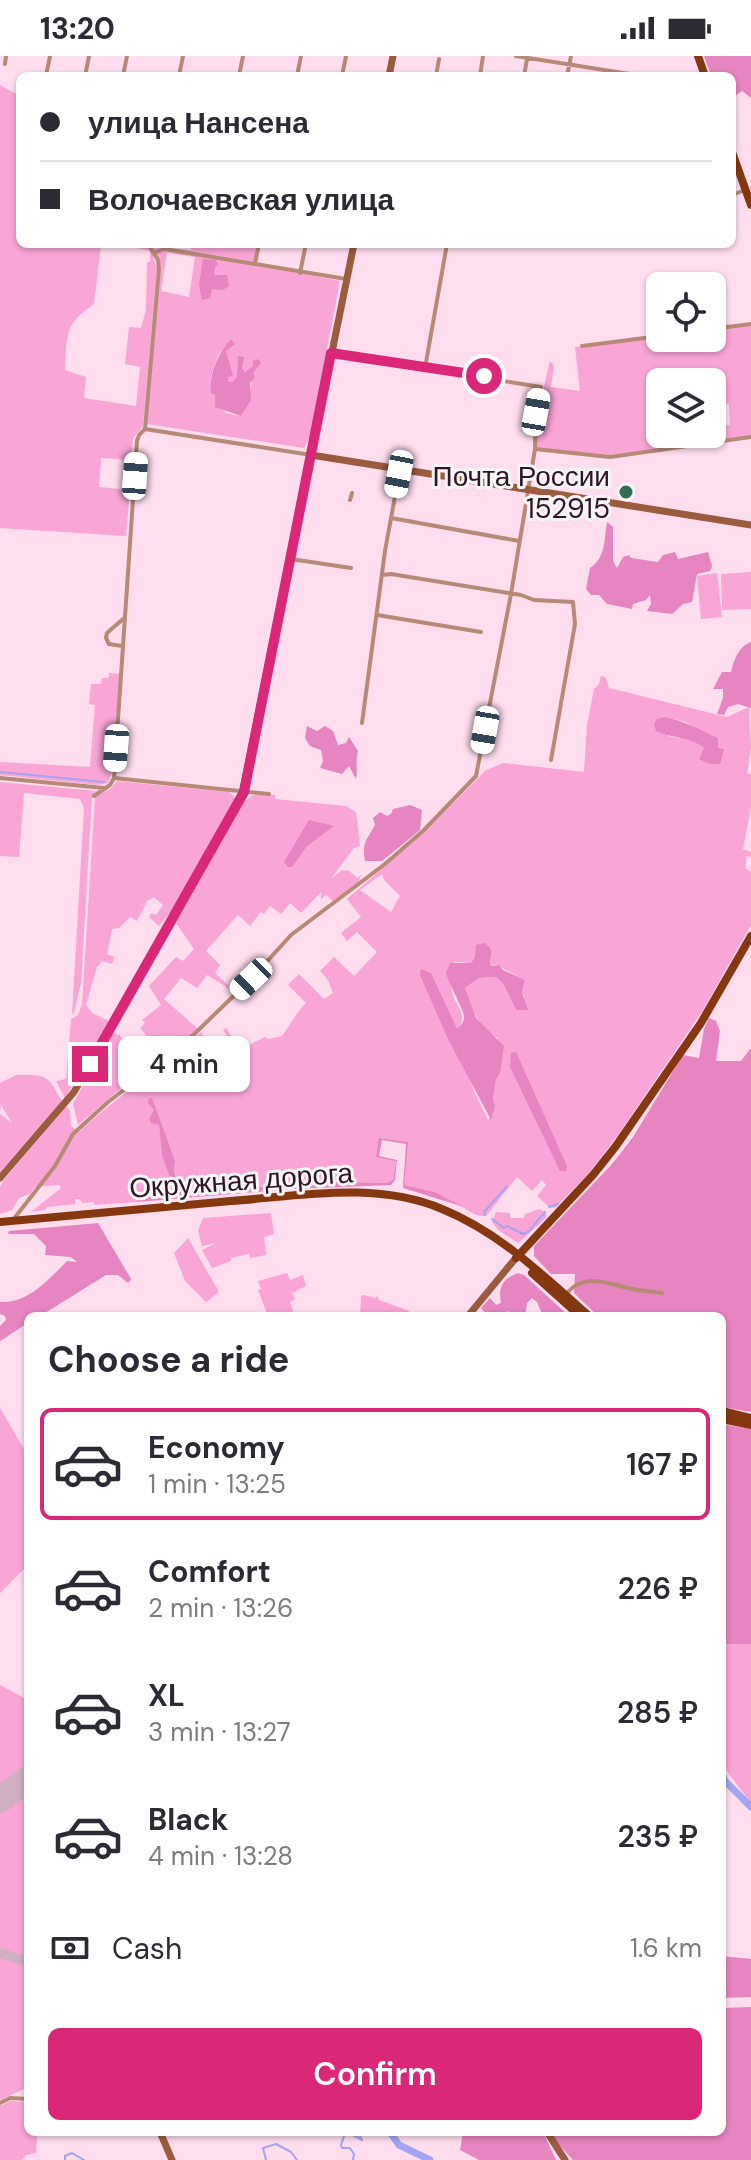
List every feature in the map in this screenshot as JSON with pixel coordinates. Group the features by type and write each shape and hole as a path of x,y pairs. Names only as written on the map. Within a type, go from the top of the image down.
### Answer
{"main road":[{"path":"736,164 751,205"},
{"path":"517,1257 593,1175 622,1138 701,1023 751,936"},
{"name":"Окружная дорога","path":"0,1222 355,1193 394,1196 428,1203 480,1229 584,1312"},
{"name":"Окружная дорога","path":"517,1257 576,1312"},
{"path":"726,1412 751,1418"},
{"path":"726,1420 751,1425"}],"street":[{"path":"5,64 6,56"},
{"path":"516,56 613,72"},
{"path":"568,72 571,56"},
{"path":"437,72 439,59"},
{"path":"736,193 745,190"},
{"path":"94,796 114,778 137,441 145,429 159,265 151,248"},
{"path":"255,263 258,248"},
{"path":"300,273 305,248"},
{"path":"0,1179 75,1091 244,792 353,248"},
{"path":"425,369 446,248"},
{"path":"154,253 164,249 346,279"},
{"path":"726,327 751,324"},
{"path":"582,346 646,338"},
{"path":"12,1221 55,1166 73,1134 108,1102 184,1044 291,935 385,864 424,830 477,774 520,541 535,449 536,412 541,387 331,353"},
{"path":"145,429 751,525"},
{"path":"535,449 610,457 751,437"},
{"path":"362,723 400,469"},
{"path":"350,500 352,493"},
{"path":"391,518 520,541"},
{"path":"291,559 351,568"},
{"path":"382,575 391,574 534,600 573,602 575,624 551,760"},
{"path":"123,646 109,644 106,638 125,613"},
{"path":"377,615 481,632"},
{"path":"0,778 104,788"},
{"path":"114,778 269,794"},
{"path":"471,1312 517,1257"},
{"path":"565,1295 584,1281 596,1280 662,1293"},
{"path":"0,2103 10,2098 24,2099"},
{"path":"161,2136 172,2160"},
{"path":"550,2136 565,2160"}],"shaded area":[{"path":"704,56 751,56 751,98 742,91 736,95 736,72 710,72"},
{"path":"0,85 16,94 16,248 101,248 94,304 77,318 67,339 65,370 86,377 84,398 136,406 140,367 125,364 129,327 141,328 146,310 147,262 150,262 150,251 136,248 165,248 152,252 157,269 143,426 133,438 131,460 101,458 99,487 130,490 126,536 0,528"},
{"path":"165,248 257,248 254,262"},
{"path":"162,251 255,264 340,281 310,437 304,448 147,424 161,268 156,253","holes":["167,253 195,257 189,297 161,291","227,345 226,355 232,376 228,376 228,381 232,383 237,377 243,357 242,368 245,372 254,366 241,416 226,413 215,398 211,376 218,355"]},
{"path":"203,259 216,260 218,265 214,275 227,275 229,286 223,290 212,289 210,298 202,300 199,285"},
{"path":"751,325 751,435 726,440 726,426 730,425 729,404 726,403 726,368 646,368 646,448 663,448 609,455 536,448 538,412 550,361 554,366 551,387 580,391 575,347 646,339 646,352 726,352 726,328"},
{"path":"231,339 235,344 226,351 233,376 228,377 228,381 232,382 237,377 238,356 244,357 242,368 245,372 253,366 253,361 258,359 261,363 253,373 251,400 241,416 215,407 215,395 211,393 216,363"},
{"path":"607,522 613,527 613,561 617,568 623,557 629,555 631,558 658,562 663,555 675,552 678,559 708,552 712,566 710,571 697,574 692,602 683,604 672,614 647,611 651,604 650,595 646,600 633,604 632,609 607,604 599,595 591,595 586,589 590,568 602,554"},
{"path":"751,572 751,609 722,610 721,574"},
{"path":"717,573 722,617 701,619 697,576"},
{"path":"751,642 751,708 738,704 728,707 724,715 717,714 723,689 713,689 722,672 731,672 740,650"},
{"path":"109,673 120,674 112,772 108,783 97,785 0,775 0,762 90,767 95,705 89,704 91,684 101,684 102,678 109,678"},
{"path":"601,676 605,677 609,688 727,717 749,707 751,748 747,773 751,775 751,807 743,849 751,852 745,868 751,872 751,925 703,1010 618,1135 589,1173 555,1208 549,1207 537,1196 546,1185 542,1180 532,1191 517,1177 486,1216 474,1214 439,1196 403,1185 408,1142 380,1138 376,1157 396,1160 393,1180 387,1183 297,1181 184,1195 174,1171 175,1161 154,1110 159,1124 162,1156 176,1194 138,1198 137,1202 95,1205 75,1199 75,1204 31,1212 61,1188 59,1185 35,1187 30,1194 19,1198 12,1210 0,1214 0,1187 3,1181 66,1106 70,1111 71,1126 79,1132 201,1032 211,1049 229,1039 223,1030 226,1028 238,1046 247,1046 265,1037 282,1036 306,1003 288,985 299,974 324,999 333,993 320,971 334,957 354,976 377,952 357,932 347,941 341,933 361,917 347,899 429,828 486,770 504,763 584,772 587,725 594,689","holes":["665,717 686,722 701,733 713,735 718,748 704,748 697,742 668,736","382,874 400,896 391,912 360,890","475,957 489,963 490,967 494,964 525,980 522,992 525,997 516,1010 504,985 496,977 479,978 465,988 480,1023 498,1038 500,1073 493,1098 495,1106 488,1120 474,1091 446,1009 457,1030 462,1014 451,988 454,962 471,963"]},
{"path":"665,717 718,738 718,748 724,749 720,764 699,759 704,748 699,745 656,731 654,724 657,719"},
{"path":"307,726 317,731 325,726 333,731 338,745 346,743 349,737 358,751 356,779 349,766 342,774 320,768 323,761 321,750 310,746 305,738"},
{"path":"117,781 229,792 236,799 180,900 159,926 149,917 151,913 156,915 163,905 154,897 147,901 137,921 130,917 119,928 112,929 107,954 114,957 112,964 102,961 97,967 86,1005 92,1013 109,1021 65,1098 56,1081 66,1079 71,1019 78,1015 82,1004 95,797"},
{"path":"0,782 96,791 92,796 81,983 72,1014 84,808 80,799 24,793 19,857 0,856"},
{"path":"253,795 275,795 275,799 346,806 356,812 360,846 354,848 331,879 342,870 358,878 361,874 359,882 333,901 326,895 321,899 321,892 301,913 290,903 281,914 270,906 250,926 238,915 206,951 220,965 215,973 235,992 207,975 197,988 181,978 164,999 198,1029 78,1125 73,1104 112,1033 120,1035 130,1054 147,1036 140,1028 145,1023 142,1020 161,1005 149,986 176,957 183,961 194,949 176,923 244,802"},
{"path":"410,805 422,810 420,830 382,861 365,861 364,845 375,825 373,818 380,812 387,816 393,809"},
{"path":"309,820 334,826 307,846 292,867 288,867 284,862"},
{"path":"484,943 491,951 490,966 499,965 525,980 522,992 528,1010 516,1010 504,985 496,977 479,978 465,988 476,1018 504,1046 491,1120 448,1039 420,975 421,969 431,973 457,1029 462,1024 463,1013 446,973 450,963 471,963 476,945"},
{"path":"709,1018 716,1021 720,1031 716,1061 741,1061 751,1048 751,1412 726,1408 726,1312 594,1312 574,1293 575,1274 551,1274 534,1256 534,1246 613,1163 633,1137 683,1055 699,1058"},
{"path":"516,1052 567,1166 566,1171 560,1171 510,1067 511,1053"},
{"path":"16,1075 45,1078 62,1101 0,1172 0,1114 12,1123 1,1105 0,1113 0,1083"},
{"path":"152,1098 175,1161 174,1171 184,1194 297,1181 387,1183 393,1180 396,1161 376,1157 379,1138 408,1142 404,1185 434,1192 464,1207 403,1188 406,1144 382,1140 379,1156 397,1160 395,1180 391,1185 293,1189 137,1202 138,1198 176,1194 162,1156 159,1125 151,1123 149,1119 154,1110 148,1103"},
{"path":"539,1209 546,1212 546,1218 518,1243 498,1230 492,1222 496,1212 510,1213 510,1218 524,1218 525,1214"},
{"path":"271,1213 274,1234 264,1237 266,1255 250,1258 249,1254 231,1258 231,1261 212,1268 202,1250 216,1243 202,1246 198,1231 203,1218"},
{"path":"98,1223 131,1279 128,1283 118,1275 106,1275 46,1312 24,1312 24,1326 0,1341 0,1326 6,1320 0,1314 0,1302 29,1295 67,1261 77,1262 71,1257 45,1255 46,1246 34,1234 8,1234 9,1231"},
{"path":"188,1238 219,1292 206,1302 185,1281 174,1253"},
{"path":"287,1273 290,1280 303,1275 306,1286 292,1293 295,1299 290,1302 294,1312 266,1312 258,1281"},
{"path":"518,1273 524,1275 565,1312 541,1312 532,1298 527,1303 526,1312 483,1311 481,1308 490,1298 496,1305 501,1303 502,1285"},
{"path":"361,1296 377,1296 379,1300 409,1312 360,1312"},
{"path":"0,1408 24,1449 24,1569 0,1593"},
{"path":"726,1425 751,1429 751,1644 726,1644"},
{"path":"726,1559 751,1580 751,1803 726,1770"},
{"path":"0,1685 24,1698 24,2089 0,2100"},
{"path":"726,1956 751,1959 751,1997 726,1998"},
{"path":"751,2007 751,2160 573,2160 553,2138 726,2136 726,2008"},
{"path":"10,2101 24,2102 24,2136 37,2136 36,2153 26,2155 22,2160 0,2160 0,2106"},
{"path":"462,2136 545,2136 556,2160 479,2160 460,2150"}],"waterway":[{"path":"0,772 104,782"},
{"path":"485,1215 484,1212 507,1186"},
{"path":"549,1207 558,1204"},
{"path":"492,1219 504,1228 507,1226 523,1234 545,1212"},
{"path":"726,1782 751,1807"},
{"path":"344,2136 342,2148 350,2148 354,2154 353,2160"},
{"path":"355,2136 362,2140 360,2136"},
{"path":"393,2136 399,2145 430,2160"},
{"path":"266,2160 263,2148 276,2144 291,2152 297,2160"},
{"path":"65,2160 65,2156 72,2153 84,2160"}],"taxiway":[{"path":"0,1953 24,1961"}],"runway":[{"path":"0,1800 24,1782"}],"place":[{"name":"Почта России 152915","path":"626,492"}],"route":[{"path":"90,1064 244,792 331,353 484,376"}]}
